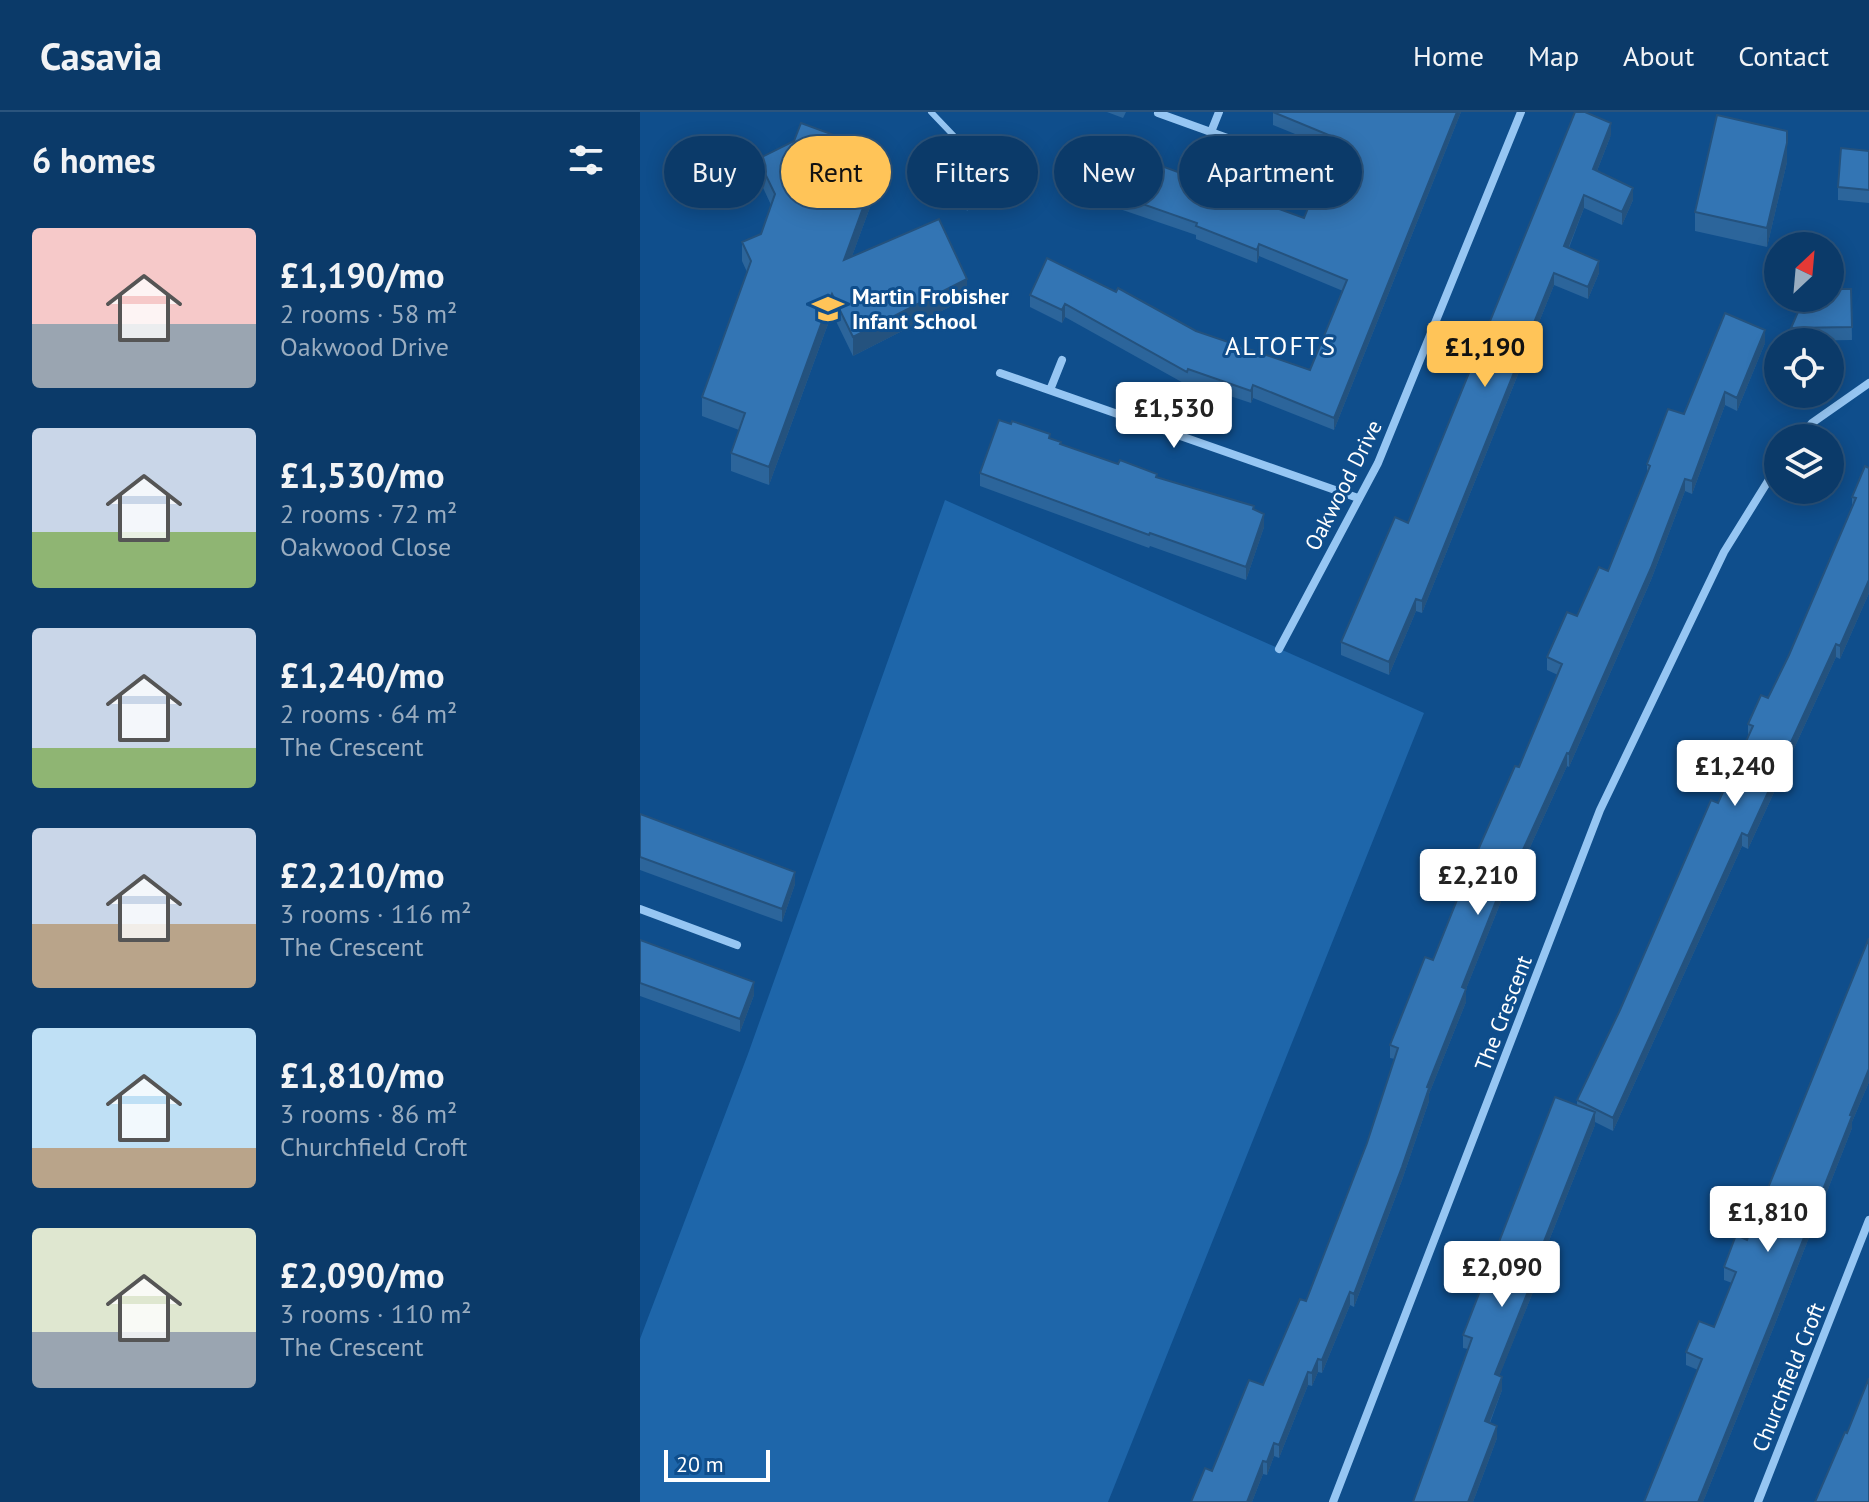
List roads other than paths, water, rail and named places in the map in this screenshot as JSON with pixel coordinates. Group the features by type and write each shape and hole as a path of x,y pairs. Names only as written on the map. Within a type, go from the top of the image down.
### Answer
{"street":[{"path":"1211,132 1219,112"},
{"name":"Oakwood Drive","path":"1279,649 1378,463 1521,112"},
{"path":"1158,113 1222,136"},
{"path":"1050,390 1062,360"},
{"path":"1000,373 1358,498"},
{"path":"1811,424 1869,383"},
{"name":"The Crescent","path":"1333,1502 1600,810 1724,552 1764,488"},
{"path":"640,909 737,945"},
{"name":"Churchfield Croft","path":"1758,1502 1869,1220"}],"lane":[{"path":"931,112 954,136"}],"place":[{"name":"Martin Frobisher Infant School","path":"828,309"}],"district":[{"name":"ALTOFTS","path":"1281,345"}]}
